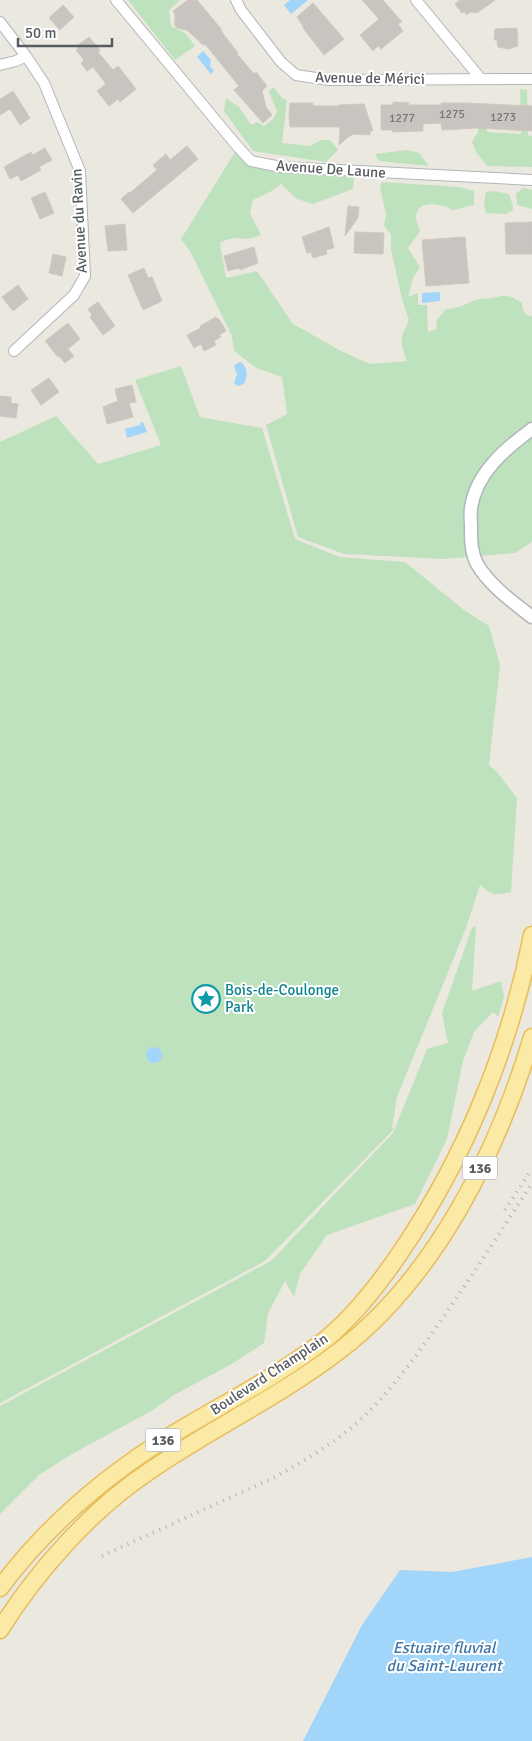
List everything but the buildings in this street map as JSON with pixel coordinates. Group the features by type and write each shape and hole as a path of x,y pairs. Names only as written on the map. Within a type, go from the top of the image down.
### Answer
{"main road":[{"name":"Boulevard Champlain","path":"0,1588 35,1545 112,1474 167,1438 301,1357 326,1338 368,1296 412,1236 457,1156 495,1068 512,1017 532,935"},
{"name":"Boulevard Champlain","path":"0,1630 23,1596 48,1565 98,1512 145,1473 340,1351 408,1283 441,1237 476,1176 502,1120 532,1037"}],"street":[{"name":"Avenue De Laune","path":"116,0 236,146 251,160 281,167 532,180"},
{"name":"Avenue de Mérici","path":"236,0 241,10 281,62 296,75 329,80 532,79"},
{"path":"416,0 481,79"},
{"name":"Avenue du Ravin","path":"0,22 44,83 80,171 85,276 74,295 14,351"},
{"path":"0,65 26,56"},
{"path":"532,429 504,450 486,472 474,492 471,510 471,549 478,565 497,588 532,617"}],"green space":[{"path":"128,0 180,0 169,10 171,26 185,33 195,46 175,60"},
{"path":"273,87 282,98 287,100 282,143 310,146 321,140 330,140 338,150 326,162 253,151 224,111 226,98 239,107 251,125 257,122 264,126 273,119 277,111 269,92"},
{"path":"520,89 527,90 528,135 532,136 532,167 487,166 476,152 472,142 478,132 478,104 486,103 487,132 521,134"},
{"path":"407,150 419,153 429,166 379,161 375,154"},
{"path":"235,152 255,167 354,177 353,189 313,204 297,199 281,184 253,200 250,213 261,235 250,238 230,239 220,243 226,278 257,271 293,324 343,352 370,364 407,361 402,340 409,320 403,303 391,250 391,235 384,226 386,214 380,187 382,182 459,187 474,191 474,205 453,210 430,204 419,209 416,214 420,231 408,248 420,267 413,278 408,297 418,293 418,305 427,305 428,332 436,329 437,320 446,309 482,299 510,297 522,303 523,310 527,315 532,316 532,542 515,553 444,559 344,554 298,537 266,425 287,414 282,377 256,368 234,351 232,336 190,251 181,239"},
{"path":"523,188 532,190 532,209 517,205 516,194"},
{"path":"493,191 509,194 513,210 506,214 486,213 484,203 486,192"},
{"name":"Bois-de-Coulonge Park","path":"181,366 200,417 262,428 295,539 340,557 405,562 464,610 489,626 500,665 489,765 517,798 511,892 494,894 480,885 466,928 397,1097 392,1128 394,1129 265,1261 0,1403 0,442 56,416 98,464 161,445 135,380"},
{"path":"476,926 472,991 501,981 504,997 498,1017 493,1012 474,1032 463,1061 447,1139 415,1204 327,1235 300,1274 294,1297 285,1281 268,1313 264,1343 230,1365 174,1395 153,1410 72,1454 39,1475 0,1514 0,1406 271,1261 393,1133 427,1049 448,1043 442,1013 472,928"}],"water":[{"path":"290,0 308,0 291,14 284,5"},
{"path":"203,51 211,60 210,66 214,71 211,74 197,57"},
{"path":"440,292 440,301 422,303 422,293"},
{"path":"241,362 246,369 247,375 244,384 238,386 234,383 237,374 234,366"},
{"path":"143,422 147,432 127,438 125,429 140,425"},
{"path":"154,1047 160,1049 162,1055 160,1061 154,1063 148,1061 146,1055 148,1049"},
{"name":"Estuaire fluvial du Saint-Laurent","path":"532,1557 532,1741 303,1741 362,1625 400,1570 452,1572"}],"railway":[{"path":"505,1210 532,1169"},
{"path":"102,1556 275,1477 326,1446 356,1424 382,1398 416,1355 532,1183"}],"place":[{"name":"Bois-de-Coulonge Park","path":"206,999"}]}
